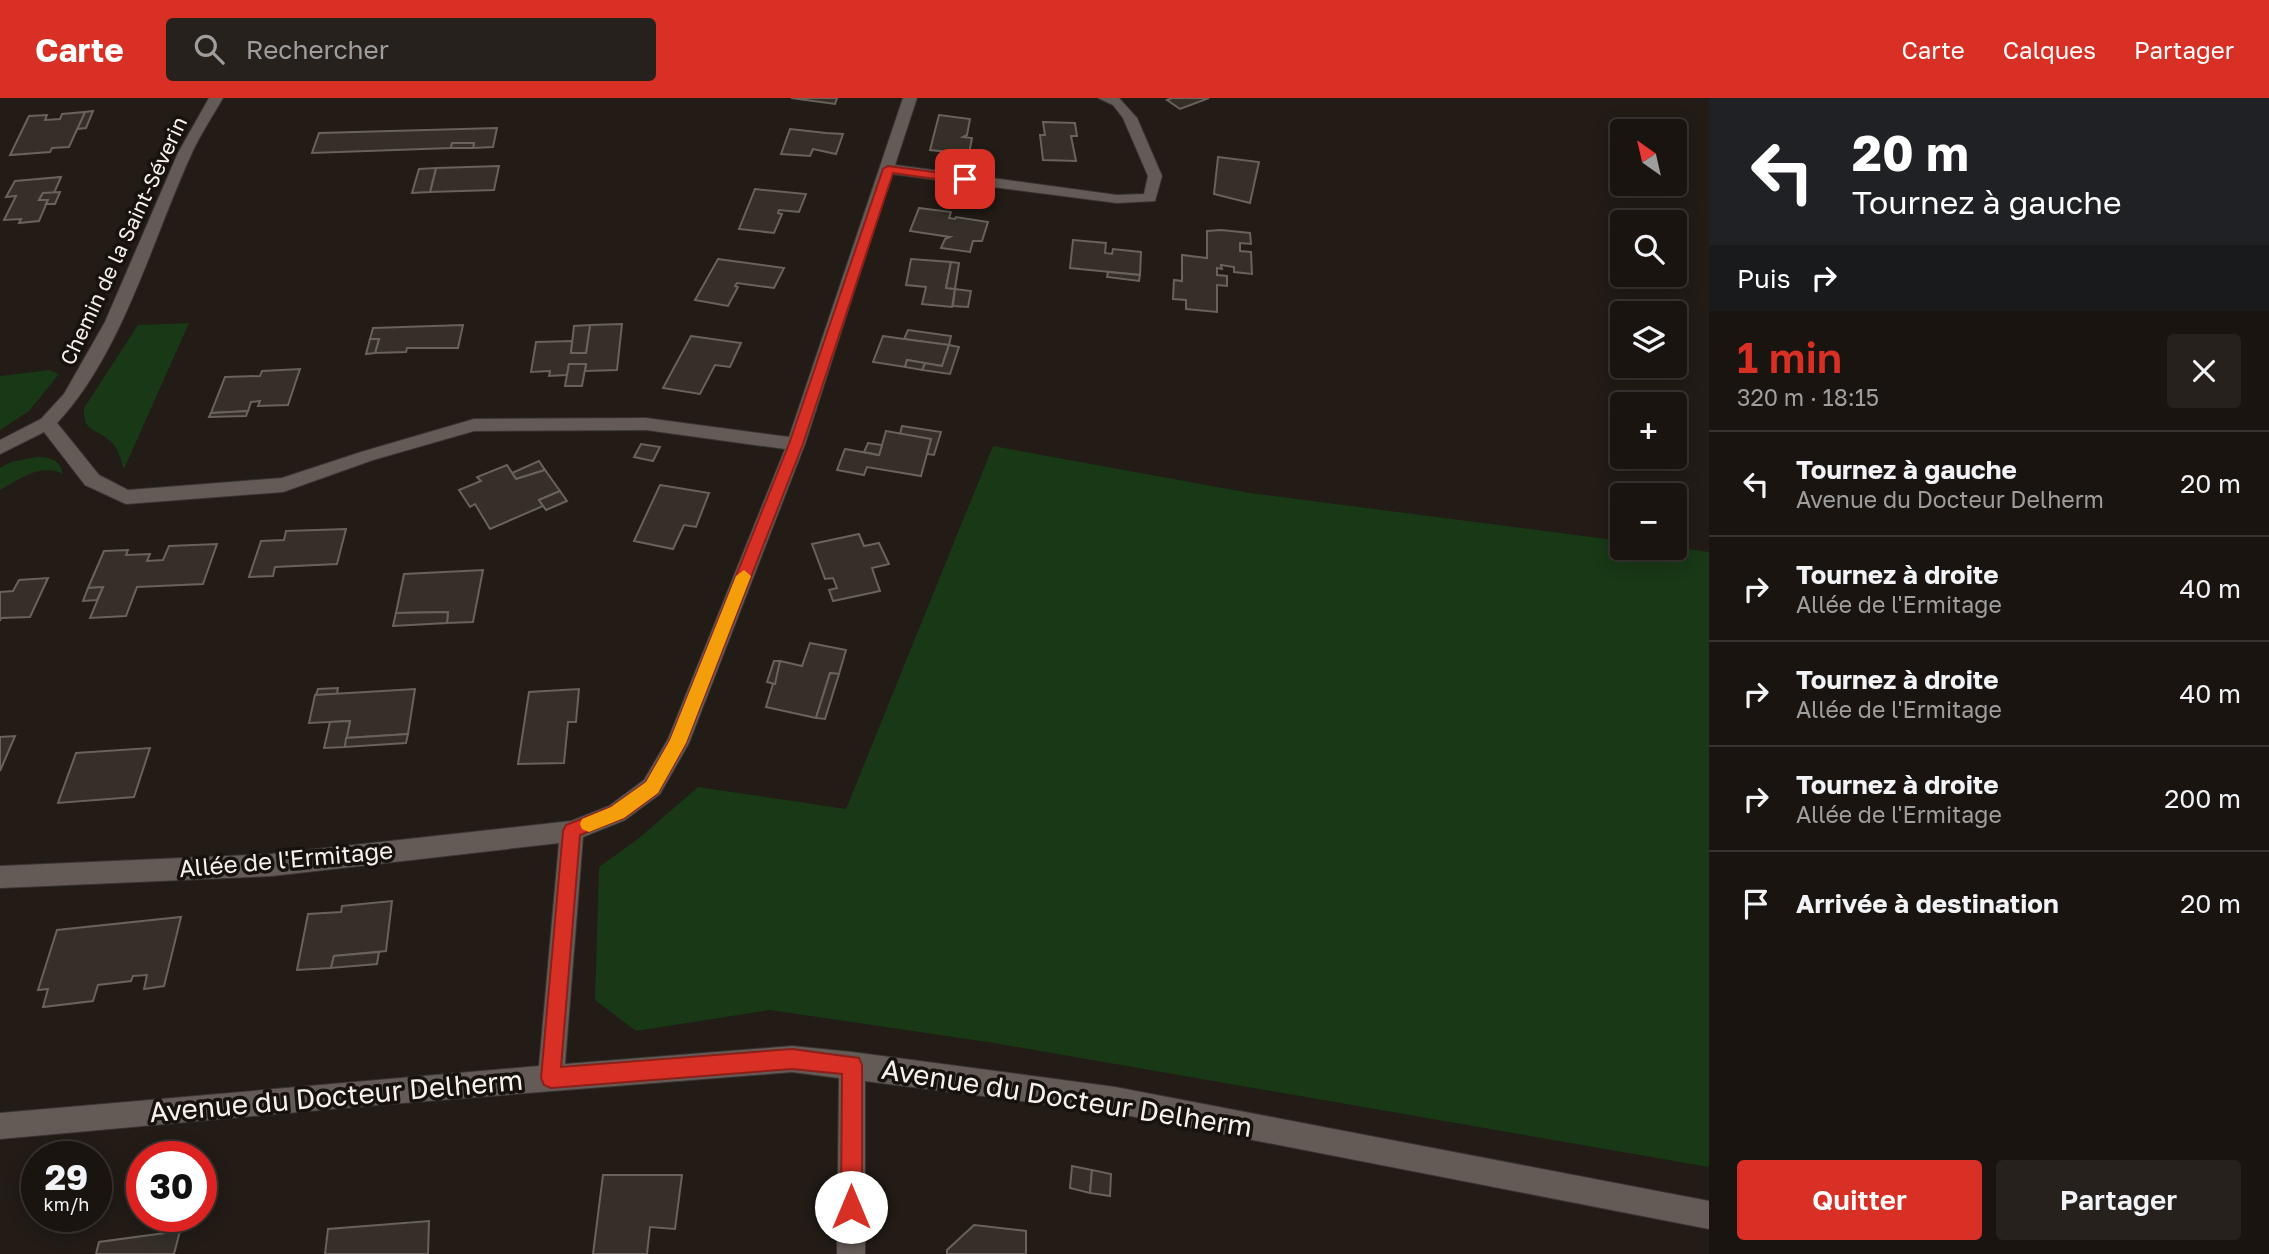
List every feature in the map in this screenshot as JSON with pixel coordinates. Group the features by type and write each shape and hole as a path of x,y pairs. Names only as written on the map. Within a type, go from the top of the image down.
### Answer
{"street":[{"name":"Chemin de la Saint-Séverin","path":"0,447 47,423 71,398 95,359 113,322 185,153 216,98"},
{"name":"Allée de l'Ermitage","path":"0,877 272,865 572,831 617,813 652,787 678,743 796,444 911,98"},
{"path":"888,169 1117,199 1150,198 1156,176 1130,118 1118,102 1105,98"},
{"path":"47,423 92,480 126,497 283,485 367,456 474,425 646,424 796,444"},
{"path":"551,1078 572,831"},
{"name":"Avenue du Docteur Delherm","path":"0,1126 792,1059 1115,1100 1709,1215"},
{"path":"851,1254 852,1065"}],"green space":[{"path":"189,323 124,469 115,446 86,423 84,408 138,325"},
{"path":"50,370 59,374 29,411 0,430 0,376"},
{"path":"993,446 1250,493 1610,539 1610,560 1687,560 1687,549 1709,552 1709,1167 994,1043 770,1010 636,1031 595,1000 599,867 639,838 698,787 846,809"},
{"path":"37,457 54,460 60,465 63,474 39,471 0,490 0,468 11,462"}],"building":[{"path":"791,98 837,98 835,104"},
{"path":"1209,98 1180,109 1167,100"},
{"path":"93,111 86,128 77,129 85,112"},
{"path":"85,112 69,147 52,148 50,152 10,155 29,116 47,115 45,120 60,119 62,114"},
{"path":"939,115 970,119 967,135 963,137 972,138 969,154 930,150"},
{"path":"1043,122 1075,123 1077,136 1071,136 1076,161 1043,160 1040,135 1045,135"},
{"path":"497,128 493,147 473,148 474,143 452,143 451,148 312,153 319,133"},
{"path":"790,129 843,134 836,154 813,149 810,156 781,154"},
{"path":"452,143 474,143 473,148 451,148"},
{"path":"1218,157 1259,162 1250,203 1214,194"},
{"path":"499,166 494,190 430,192 436,168"},
{"path":"436,168 430,192 412,193 419,169"},
{"path":"61,177 54,193 43,193 39,200 48,200 39,221 19,223 21,219 4,220 16,196 6,197 15,181"},
{"path":"755,189 806,194 799,212 779,210 778,213 782,214 774,233 739,229"},
{"path":"60,192 55,204 46,204 48,200 39,200 43,193"},
{"path":"919,208 951,212 949,218 988,222 982,241 973,241 970,252 941,248 945,239 950,237 910,231"},
{"path":"1207,231 1250,233 1251,244 1240,243 1240,251 1251,252 1252,274 1234,272 1234,267 1221,265 1222,269 1217,268 1217,275 1227,276 1227,286 1217,285 1217,312 1186,309 1186,300 1173,299 1174,280 1182,281 1182,255 1207,258"},
{"path":"1073,240 1106,243 1105,253 1112,254 1113,249 1141,252 1140,275 1070,268"},
{"path":"718,259 784,268 774,288 737,283 735,286 738,287 728,306 695,300"},
{"path":"911,259 951,262 946,288 955,289 952,307 922,304 926,287 906,285"},
{"path":"951,262 959,263 955,289 946,288"},
{"path":"1108,272 1140,275 1139,281 1107,277"},
{"path":"955,289 971,291 968,307 953,306"},
{"path":"622,324 617,370 585,371 586,364 569,364 567,375 549,376 550,371 531,372 536,342 572,341 571,353 586,353 590,325"},
{"path":"463,325 458,348 407,348 406,352 375,353 379,339 370,339 373,328"},
{"path":"590,325 586,353 571,353 574,326"},
{"path":"908,330 951,336 949,345 904,339"},
{"path":"691,336 741,343 730,367 715,365 700,394 663,388"},
{"path":"883,336 949,345 942,366 907,360 905,367 873,362"},
{"path":"370,339 379,339 375,353 366,354"},
{"path":"949,345 959,347 950,374 922,370 925,363 942,366"},
{"path":"907,360 925,363 922,370 905,367"},
{"path":"569,364 586,364 582,386 565,386"},
{"path":"300,369 288,405 258,406 260,401 251,402 248,411 211,413 225,377 260,376 262,371"},
{"path":"248,411 246,416 209,417 211,413"},
{"path":"902,426 941,432 934,455 927,454 931,439 900,434"},
{"path":"886,431 931,439 921,476 867,467 864,475 837,470 845,449 879,455"},
{"path":"868,443 882,445 879,455 864,452"},
{"path":"641,444 660,447 653,461 634,457"},
{"path":"539,461 545,470 516,479 512,473"},
{"path":"507,465 516,479 545,470 560,491 539,500 543,506 490,529 475,504 470,507 459,490 481,481 477,477"},
{"path":"660,485 709,493 696,527 684,525 673,549 634,541"},
{"path":"560,491 567,501 546,510 539,500"},
{"path":"346,529 337,564 275,567 273,576 249,577 261,541 284,540 286,531"},
{"path":"859,534 864,546 879,543 889,564 872,568 880,591 833,601 829,590 837,588 833,578 825,579 812,544"},
{"path":"217,544 203,584 137,587 126,616 90,618 103,587 88,588 104,551 128,550 126,555 150,554 147,561 163,560 169,546"},
{"path":"483,570 473,622 447,623 448,612 396,613 404,574"},
{"path":"48,578 30,617 1,618 0,621 0,592 13,591 19,580"},
{"path":"103,587 97,600 83,601 88,588"},
{"path":"448,612 447,623 393,626 396,613"},
{"path":"810,643 846,650 839,674 830,673 816,718 766,707 780,661 802,666"},
{"path":"774,661 780,661 775,684 767,682"},
{"path":"830,673 839,674 825,719 816,718"},
{"path":"338,688 337,694 316,695 318,689"},
{"path":"415,689 408,734 346,738 350,721 309,723 315,695"},
{"path":"579,689 576,722 568,722 564,763 518,764 529,692"},
{"path":"350,721 345,747 324,748 330,722"},
{"path":"408,734 406,743 345,747 346,738"},
{"path":"15,736 0,771 0,737"},
{"path":"150,748 134,797 58,803 76,753"},
{"path":"392,901 386,951 334,956 331,968 297,970 308,914 341,912 342,906"},
{"path":"181,917 164,986 144,989 147,975 133,976 131,981 98,985 93,1001 43,1007 48,989 38,990 57,930"},
{"path":"379,952 377,964 331,968 334,956"},
{"path":"1072,1166 1092,1170 1090,1193 1070,1188"},
{"path":"1092,1170 1111,1174 1110,1196 1090,1193"},
{"path":"603,1175 682,1175 675,1229 650,1227 647,1254 593,1254"},
{"path":"429,1221 428,1254 325,1254 328,1229"},
{"path":"974,1225 1026,1231 1026,1254 947,1254 947,1250"},
{"path":"180,1232 174,1254 96,1254 99,1242"}],"slow traffic":[{"path":"589,824 617,813 652,787 678,743 744,576"}],"route":[{"path":"851,1207 852,1065 792,1059 551,1078 572,831 617,813 652,787 678,743 796,444 888,169 965,179"}]}
